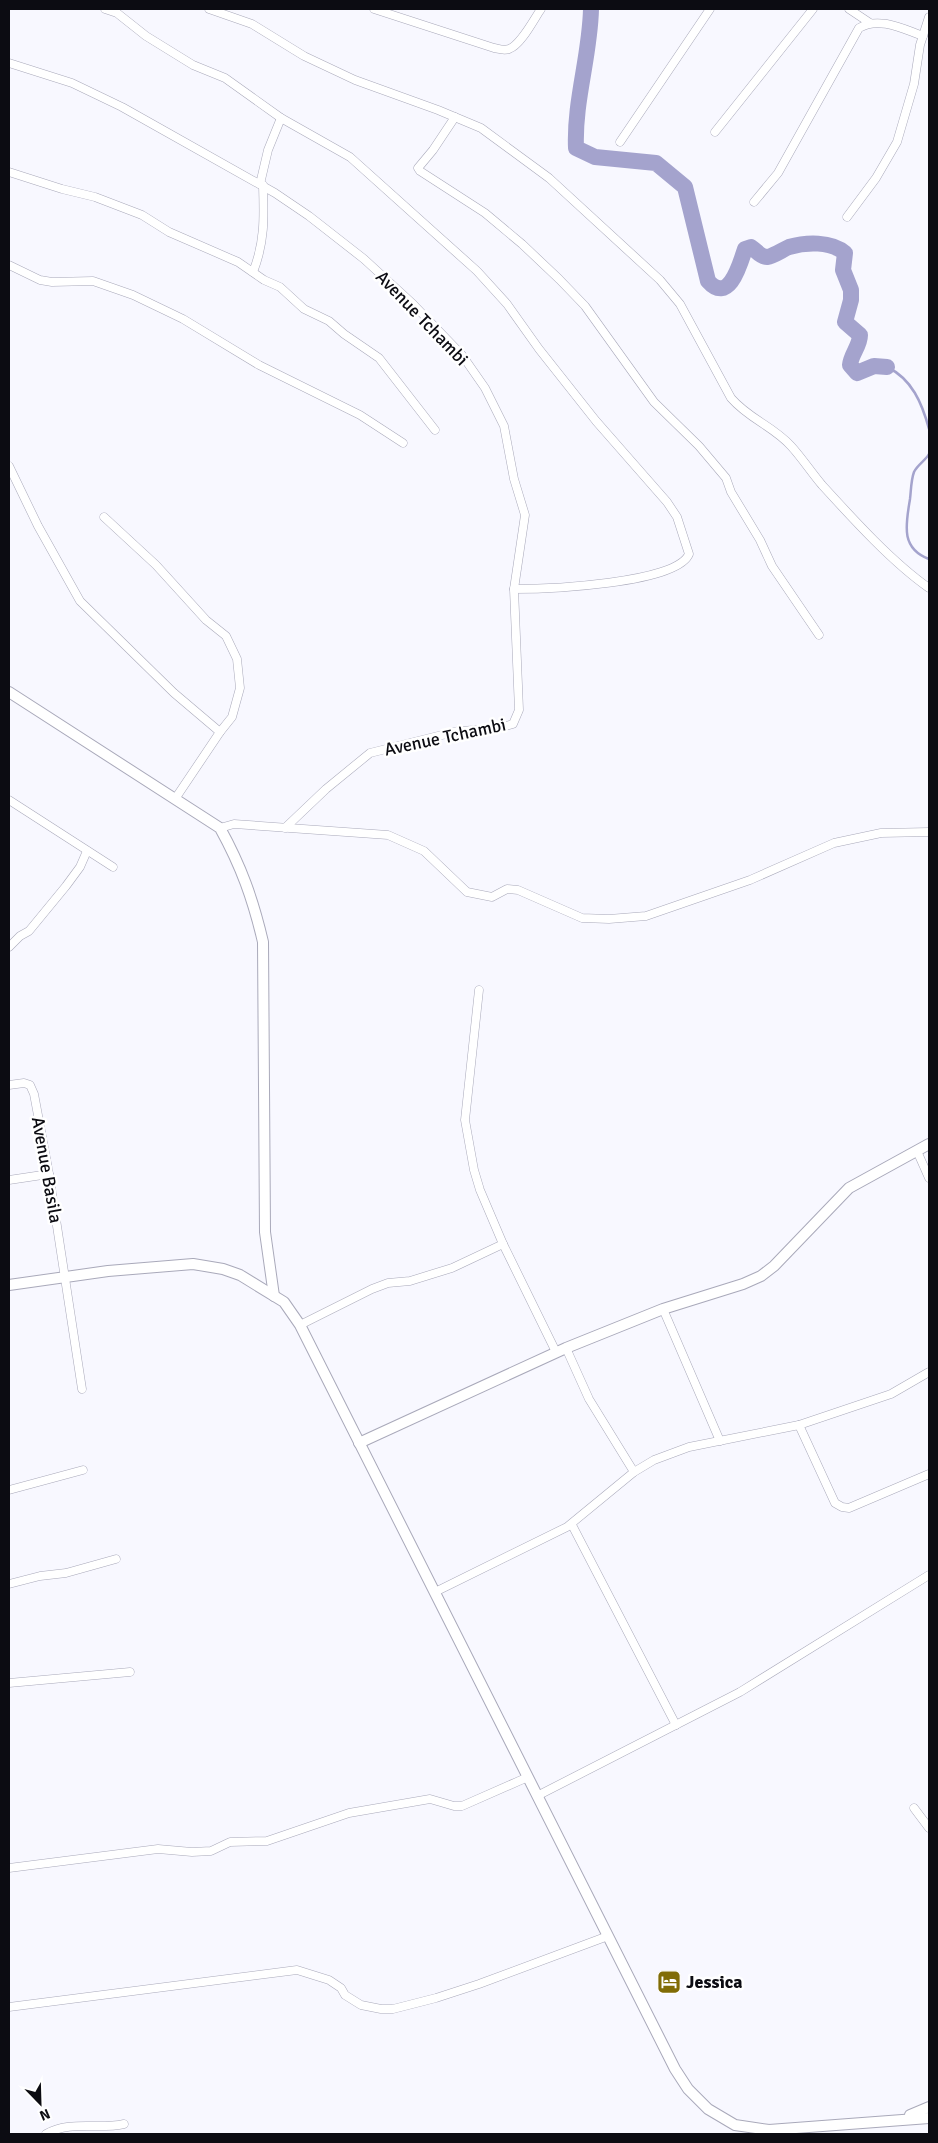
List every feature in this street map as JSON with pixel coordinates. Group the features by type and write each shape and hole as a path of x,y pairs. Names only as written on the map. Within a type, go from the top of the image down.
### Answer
{"street":[{"path":"105,9 117,14 146,36 186,60 224,78 282,118 350,157 476,271 507,304 539,350 596,421 667,502 677,517 689,554 686,559 668,570 634,579 546,589 514,589"},
{"path":"209,9 252,24 304,56 355,80 481,128 549,178 660,280 680,304 731,398 740,409 756,421 775,431 790,445 822,484 906,571 929,588"},
{"path":"374,9 494,48 507,50 512,48 525,34 541,9"},
{"path":"620,142 710,9"},
{"path":"715,132 812,9"},
{"path":"849,9 870,23"},
{"path":"848,217 876,178 897,142 914,84 923,36 929,17"},
{"path":"754,202 778,172 859,28 870,23 887,24 923,36"},
{"name":"Avenue Tchambi","path":"9,63 72,83 122,107 262,184 309,216 364,259 413,304 462,355 485,388 504,426 514,479 525,515 514,589 519,710 514,724 495,729 458,731 370,753 326,789 285,828"},
{"path":"455,117 433,150 418,168 420,171 485,213 541,261 585,306 654,402 699,446 721,471 772,566 819,635"},
{"path":"253,272 261,252 263,236 262,184 268,150 282,118"},
{"path":"9,172 62,189 95,197 142,215 169,232 238,262 280,287 304,309 329,321 344,334 379,358 435,430"},
{"path":"9,265 40,280 52,282 93,281 133,295 183,319 260,365 360,415 402,443"},
{"path":"9,466 38,526 80,601 174,693 220,732"},
{"path":"104,517 156,565 206,620 226,636 237,659 240,688 232,717 175,799"},
{"path":"9,692 220,828 235,856 253,900 263,942 265,1232 274,1296"},
{"path":"9,800 113,867"},
{"path":"220,828 234,824 392,836 424,851 468,892 492,897 507,889 518,890 582,918 609,919 652,915 672,906 750,880 838,842 881,833 929,832"},
{"path":"10,943 29,931 80,867 87,851"},
{"path":"479,990 465,1120 474,1170 480,1190 503,1244 589,1399 634,1472"},
{"name":"Avenue Basila","path":"9,1085 24,1083 30,1085 34,1094 49,1174 82,1389"},
{"path":"359,1443 561,1350 663,1309 743,1284 760,1276 774,1266 849,1188 929,1144"},
{"path":"916,1151 929,1178"},
{"path":"9,1180 49,1174"},
{"path":"300,1326 372,1289 388,1283 410,1281 452,1268 503,1244"},
{"path":"9,1285 150,1266 192,1264 223,1269 240,1275 284,1302 300,1326 675,2069 688,2089 708,2109 735,2125 769,2130 929,2118"},
{"path":"663,1309 720,1441"},
{"path":"434,1592 567,1527 634,1472 654,1460 689,1447 800,1425 891,1394 929,1372"},
{"path":"800,1425 835,1503 842,1507 849,1508 929,1474"},
{"path":"9,1490 83,1470"},
{"path":"572,1525 676,1725"},
{"path":"9,1584 40,1576 66,1573 116,1559"},
{"path":"537,1796 740,1692 929,1575"},
{"path":"9,1683 130,1672"},
{"path":"9,1868 158,1849 192,1852 211,1851 230,1842 265,1841 351,1812 430,1799 454,1806 462,1806 528,1777"},
{"path":"914,1808 929,1828"},
{"path":"9,2007 297,1970 329,1980 341,1988 345,1996 361,2004 381,2009 393,2009 479,1984 608,1936"},
{"path":"902,2119 929,2107"},
{"path":"46,2134 76,2125 124,2124"}],"waterway":[{"path":"591,9 588,44 577,113 576,148 595,157 656,163 685,187 708,281 715,287 722,288 728,285 737,272 745,249 751,247 765,257 789,247 803,244 833,246 845,253 843,270 851,290 851,300 845,322 860,335 859,343 850,365 857,373 874,366 887,367"},
{"path":"887,367 903,378 915,393 929,429"},
{"path":"929,454 914,472 907,517 909,542 920,554 929,559"}],"place":[{"name":"Jessica","path":"669,1982"}]}
